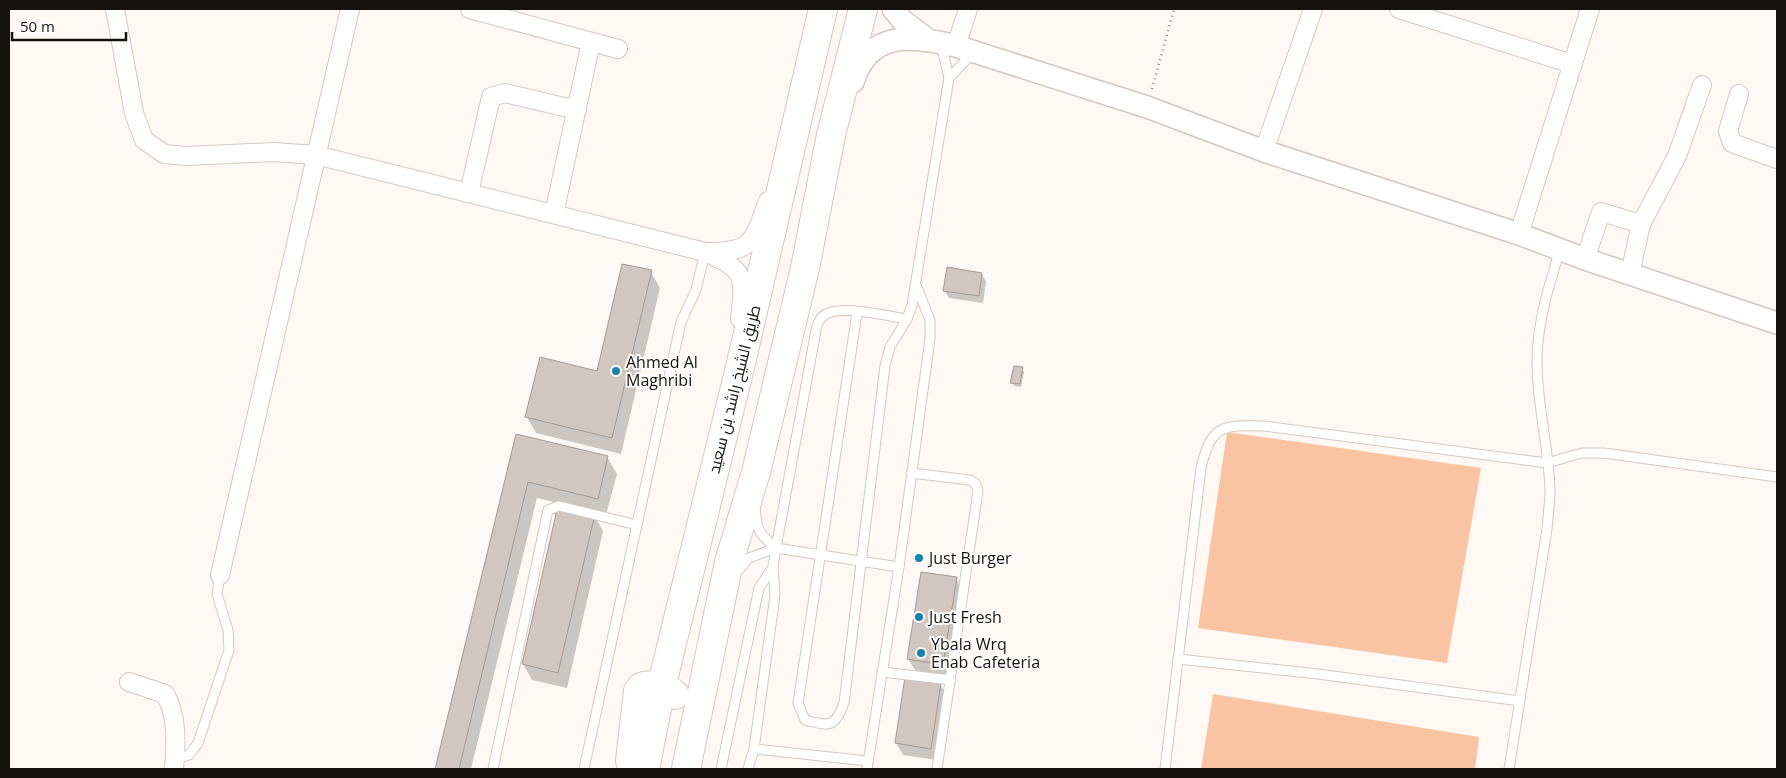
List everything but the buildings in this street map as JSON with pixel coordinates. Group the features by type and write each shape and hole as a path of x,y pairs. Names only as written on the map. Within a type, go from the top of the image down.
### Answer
{"main road":[{"path":"686,769 729,562 756,472 804,268 831,135 863,9"},
{"name":"طريق الشيخ راشد بن سعيد","path":"645,769 661,688 741,363 822,11"},
{"path":"786,168 778,254 783,263 794,268 804,268"},
{"path":"629,769 638,691 644,686 661,688 674,693 676,701 662,769"}],"street":[{"path":"115,9 134,113 144,140 164,154 187,156 274,152 316,155 705,252 731,264 741,279 744,288 739,339 741,363"},
{"path":"220,574 350,9"},
{"path":"470,9 618,49"},
{"path":"893,9 903,21 940,42"},
{"path":"940,42 968,9"},
{"path":"1264,151 1313,9"},
{"path":"1398,9 1572,64"},
{"path":"1519,234 1590,9"},
{"path":"831,135 843,116 856,71 865,57 886,43 905,37 940,42 1147,106 1264,151 1519,234 1585,260 1777,323"},
{"path":"554,214 592,42"},
{"path":"1630,274 1641,224 1677,156 1702,85"},
{"path":"469,193 491,97 505,93 577,110"},
{"path":"1739,94 1728,131 1732,144 1777,159"},
{"path":"705,252 734,251 750,242 773,188 786,168"},
{"path":"1585,260 1601,212 1641,224"},
{"path":"128,682 165,694 172,708 174,764"}],"lane":[{"path":"857,313 798,703 800,714 805,720 826,725 833,723 838,718 844,703 884,366 894,337 907,319 916,285 949,78 940,42"},
{"path":"949,78 968,58 982,55"},
{"path":"1509,769 1547,529 1550,494 1538,389 1539,327 1547,289 1560,250"},
{"path":"584,769 681,322 696,290 705,252"},
{"path":"754,749 868,765 899,567 931,330 927,311 916,285"},
{"path":"748,769 754,749 776,595 773,567 817,326 822,317 830,312 907,319"},
{"path":"1165,769 1201,468 1206,448 1216,433 1231,425 1264,426 1547,463 1582,453 1604,453 1777,477"},
{"path":"756,472 755,508 757,529 763,538 776,548 899,567"},
{"path":"912,473 970,480 976,484 978,490 938,769"},
{"path":"492,769 548,510 559,506 637,525"},
{"path":"707,667 735,575 749,558 776,548"},
{"path":"721,769 758,588 773,567"},
{"path":"174,764 189,755 198,743 229,650 228,630 217,594 220,574"},
{"path":"1178,659 1328,675 1520,701"},
{"path":"882,672 950,680"}],"path":[{"path":"1147,106 1174,9"}],"shaded area":[{"path":"1227,432 1481,468 1447,663 1198,628"},
{"path":"1213,694 1479,737 1475,769 1201,769"}],"place":[{"name":"Ahmed Al Maghribi","path":"616,371"},
{"name":"Just Burger","path":"919,558"},
{"name":"Just Fresh","path":"919,617"},
{"name":"Ybala Wrq Enab Cafeteria","path":"921,653"}]}
